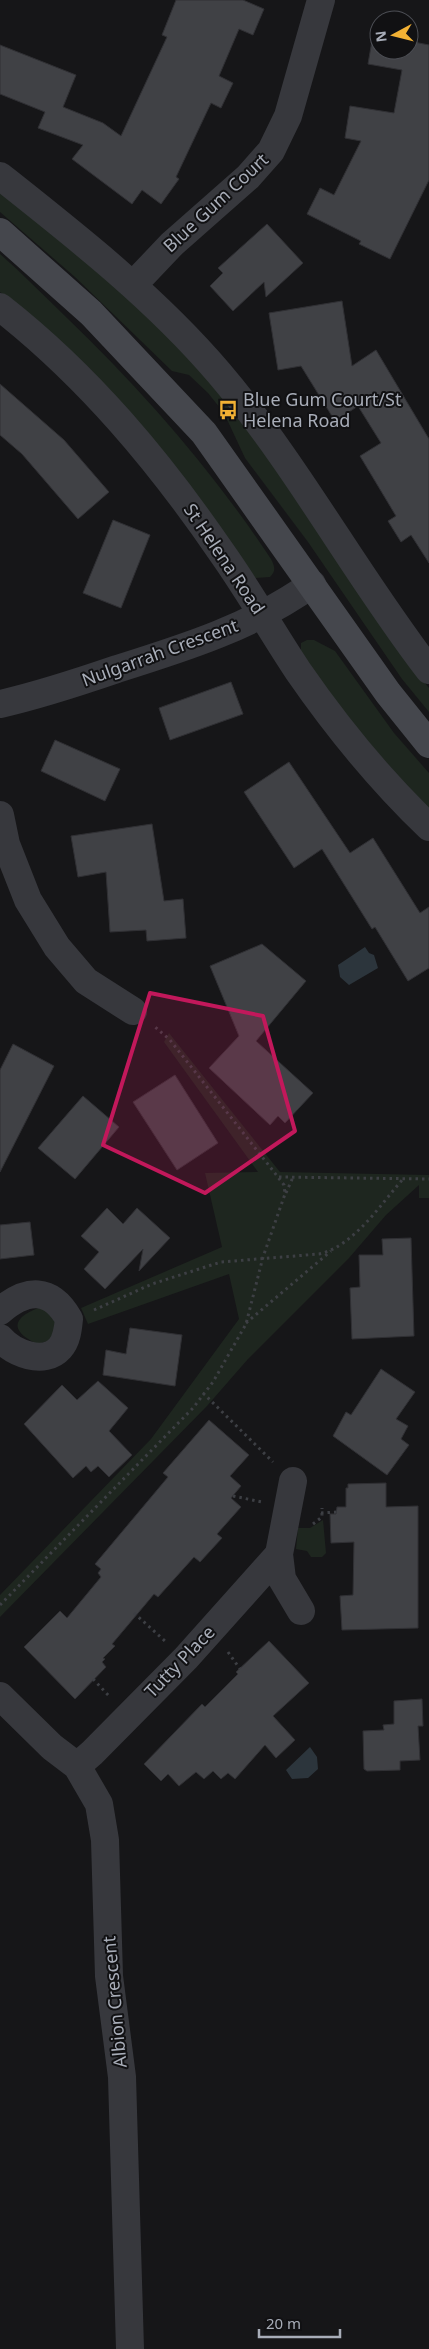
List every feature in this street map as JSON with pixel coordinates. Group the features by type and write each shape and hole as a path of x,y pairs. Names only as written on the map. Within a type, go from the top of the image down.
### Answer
{"main road":[{"path":"0,232 91,313 204,433 388,693 429,744"}],"street":[{"name":"Blue Gum Court","path":"133,285 172,244 248,177 271,151 288,116 320,0"},
{"path":"0,176 133,285 219,373 253,416 319,509 395,625 429,670"},
{"name":"St Helena Road","path":"0,306 36,336 83,380 138,440 204,527 299,672 340,727 390,787 429,827"},
{"name":"Nulgarrah Crescent","path":"0,704 64,687 150,659 224,631 297,595 312,584"},
{"path":"0,815 6,844 28,900 57,947 86,981 133,1011"},
{"path":"0,1311 21,1296 43,1294 62,1306 70,1319 66,1336 60,1349 50,1355 41,1357 16,1351 0,1338"},
{"path":"293,1481 279,1554 282,1579 301,1611"},
{"name":"Tutty Place","path":"77,1766 186,1658 279,1554"},
{"name":"Albion Crescent","path":"0,1696 52,1747 77,1766 99,1804 106,1840 109,1976 122,2077 130,2349"}],"path":[{"path":"133,1011 170,1040 278,1177 284,1185 286,1194"},
{"path":"278,1177 429,1180"},
{"path":"0,1605 193,1408 213,1382 246,1324 263,1258 293,1177"},
{"path":"246,1324 332,1251 346,1242 403,1179"},
{"path":"70,1319 152,1284 188,1271 236,1259 319,1254 332,1251"},
{"path":"203,1393 273,1462"},
{"path":"233,1496 265,1502"},
{"path":"322,1513 337,1512"},
{"path":"134,1613 167,1642"},
{"path":"93,1679 112,1699"}],"highlighted area":[{"path":"150,993 263,1016 295,1131 205,1193 103,1145"}],"shaded area":[{"path":"0,190 143,310 205,375 257,440 397,648 429,688 429,712 402,679 308,542 245,458 224,413 208,393 189,375 172,371 75,277 0,212"},
{"path":"0,254 122,374 201,463 271,559 274,569 270,577 255,578 131,414 89,368 0,292"},
{"path":"307,640 314,640 335,651 394,733 429,773 429,811 350,721 301,654 301,643"},
{"path":"365,947 369,953 374,955 378,968 349,985 340,977 338,965"},
{"path":"169,1033 280,1172 429,1175 429,1198 419,1198 419,1185 386,1215 349,1258 248,1359 207,1406 0,1617 0,1595 151,1439 239,1319 229,1274 88,1324 81,1308 222,1247 205,1173 258,1172 164,1042"},
{"path":"43,1306 58,1317 56,1339 37,1344 21,1333 18,1323 26,1314"},
{"path":"323,1520 326,1553 322,1557 311,1557 307,1551 296,1549 298,1528 310,1528"},
{"path":"310,1747 317,1757 318,1769 308,1778 292,1779 286,1770"}],"building":[{"path":"176,0 243,0 264,9 253,35 239,29 219,76 233,83 221,108 211,103 176,177 179,179 161,204 142,190 132,204 72,159 83,145 38,128 45,112 0,94 0,45 76,75 63,107 103,123 121,136 167,37 162,35"},
{"path":"419,43 429,45 429,180 390,259 359,244 361,241 307,214 320,188 334,195 361,141 345,138 350,106 394,113 402,70 368,64 369,58 369,60 419,60"},
{"path":"267,224 303,263 266,297 264,282 233,311 210,286 223,273 218,268"},
{"path":"342,301 352,366 376,350 429,439 429,563 411,535 401,542 388,521 396,516 360,456 381,443 358,406 335,421 301,366 278,370 269,313"},
{"path":"0,384 64,440 109,492 78,519 22,454 0,435"},
{"path":"113,520 150,535 121,608 83,593"},
{"path":"231,682 243,714 170,740 159,708"},
{"path":"55,740 120,769 105,801 41,771"},
{"path":"289,762 350,853 373,838 420,913 429,907 429,968 408,981 375,927 372,929 322,849 294,868 244,792"},
{"path":"152,824 164,901 183,899 186,938 147,941 146,930 110,932 106,872 78,877 71,836"},
{"path":"262,944 306,981 256,1041 313,1093 285,1123 278,1116 270,1125 209,1068 239,1036 210,966"},
{"path":"13,1044 54,1066 0,1172 0,1070"},
{"path":"175,1075 218,1143 177,1170 133,1102"},
{"path":"83,1096 119,1127 75,1179 38,1148"},
{"path":"107,1208 123,1224 137,1208 170,1238 139,1271 143,1249 105,1289 84,1269 99,1252 81,1236"},
{"path":"30,1222 34,1255 0,1259 0,1225"},
{"path":"411,1238 414,1336 352,1339 350,1288 360,1287 359,1255 383,1255 382,1239"},
{"path":"130,1328 182,1335 175,1386 103,1375 106,1350 126,1354"},
{"path":"381,1369 415,1392 396,1419 408,1426 401,1439 409,1445 387,1475 333,1436 346,1412 351,1415"},
{"path":"98,1381 128,1408 109,1431 132,1455 109,1477 98,1466 91,1472 86,1466 73,1478 24,1424 62,1385 77,1400"},
{"path":"209,1420 249,1455 230,1476 241,1486 231,1498 241,1507 217,1534 222,1538 200,1562 194,1557 158,1597 154,1594 112,1644 115,1646 103,1658 105,1659 102,1662 106,1667 75,1699 24,1647 60,1611 67,1618 101,1577 98,1573 101,1569 95,1564 168,1477 163,1473"},
{"path":"386,1483 386,1507 418,1506 418,1628 342,1630 340,1596 353,1595 354,1542 331,1543 330,1514 336,1514 337,1507 346,1507 346,1488 348,1488 348,1484"},
{"path":"269,1641 309,1683 273,1716 295,1740 276,1758 265,1745 235,1779 228,1773 221,1779 213,1771 204,1779 196,1772 179,1786 168,1774 161,1781 144,1764 202,1704 205,1707 238,1674 236,1672"},
{"path":"422,1699 423,1726 418,1726 420,1760 400,1761 400,1770 367,1771 364,1769 363,1731 384,1730 383,1725 394,1724 394,1701"}],"place":[{"name":"Blue Gum Court/St Helena Road","path":"228,410"}]}
